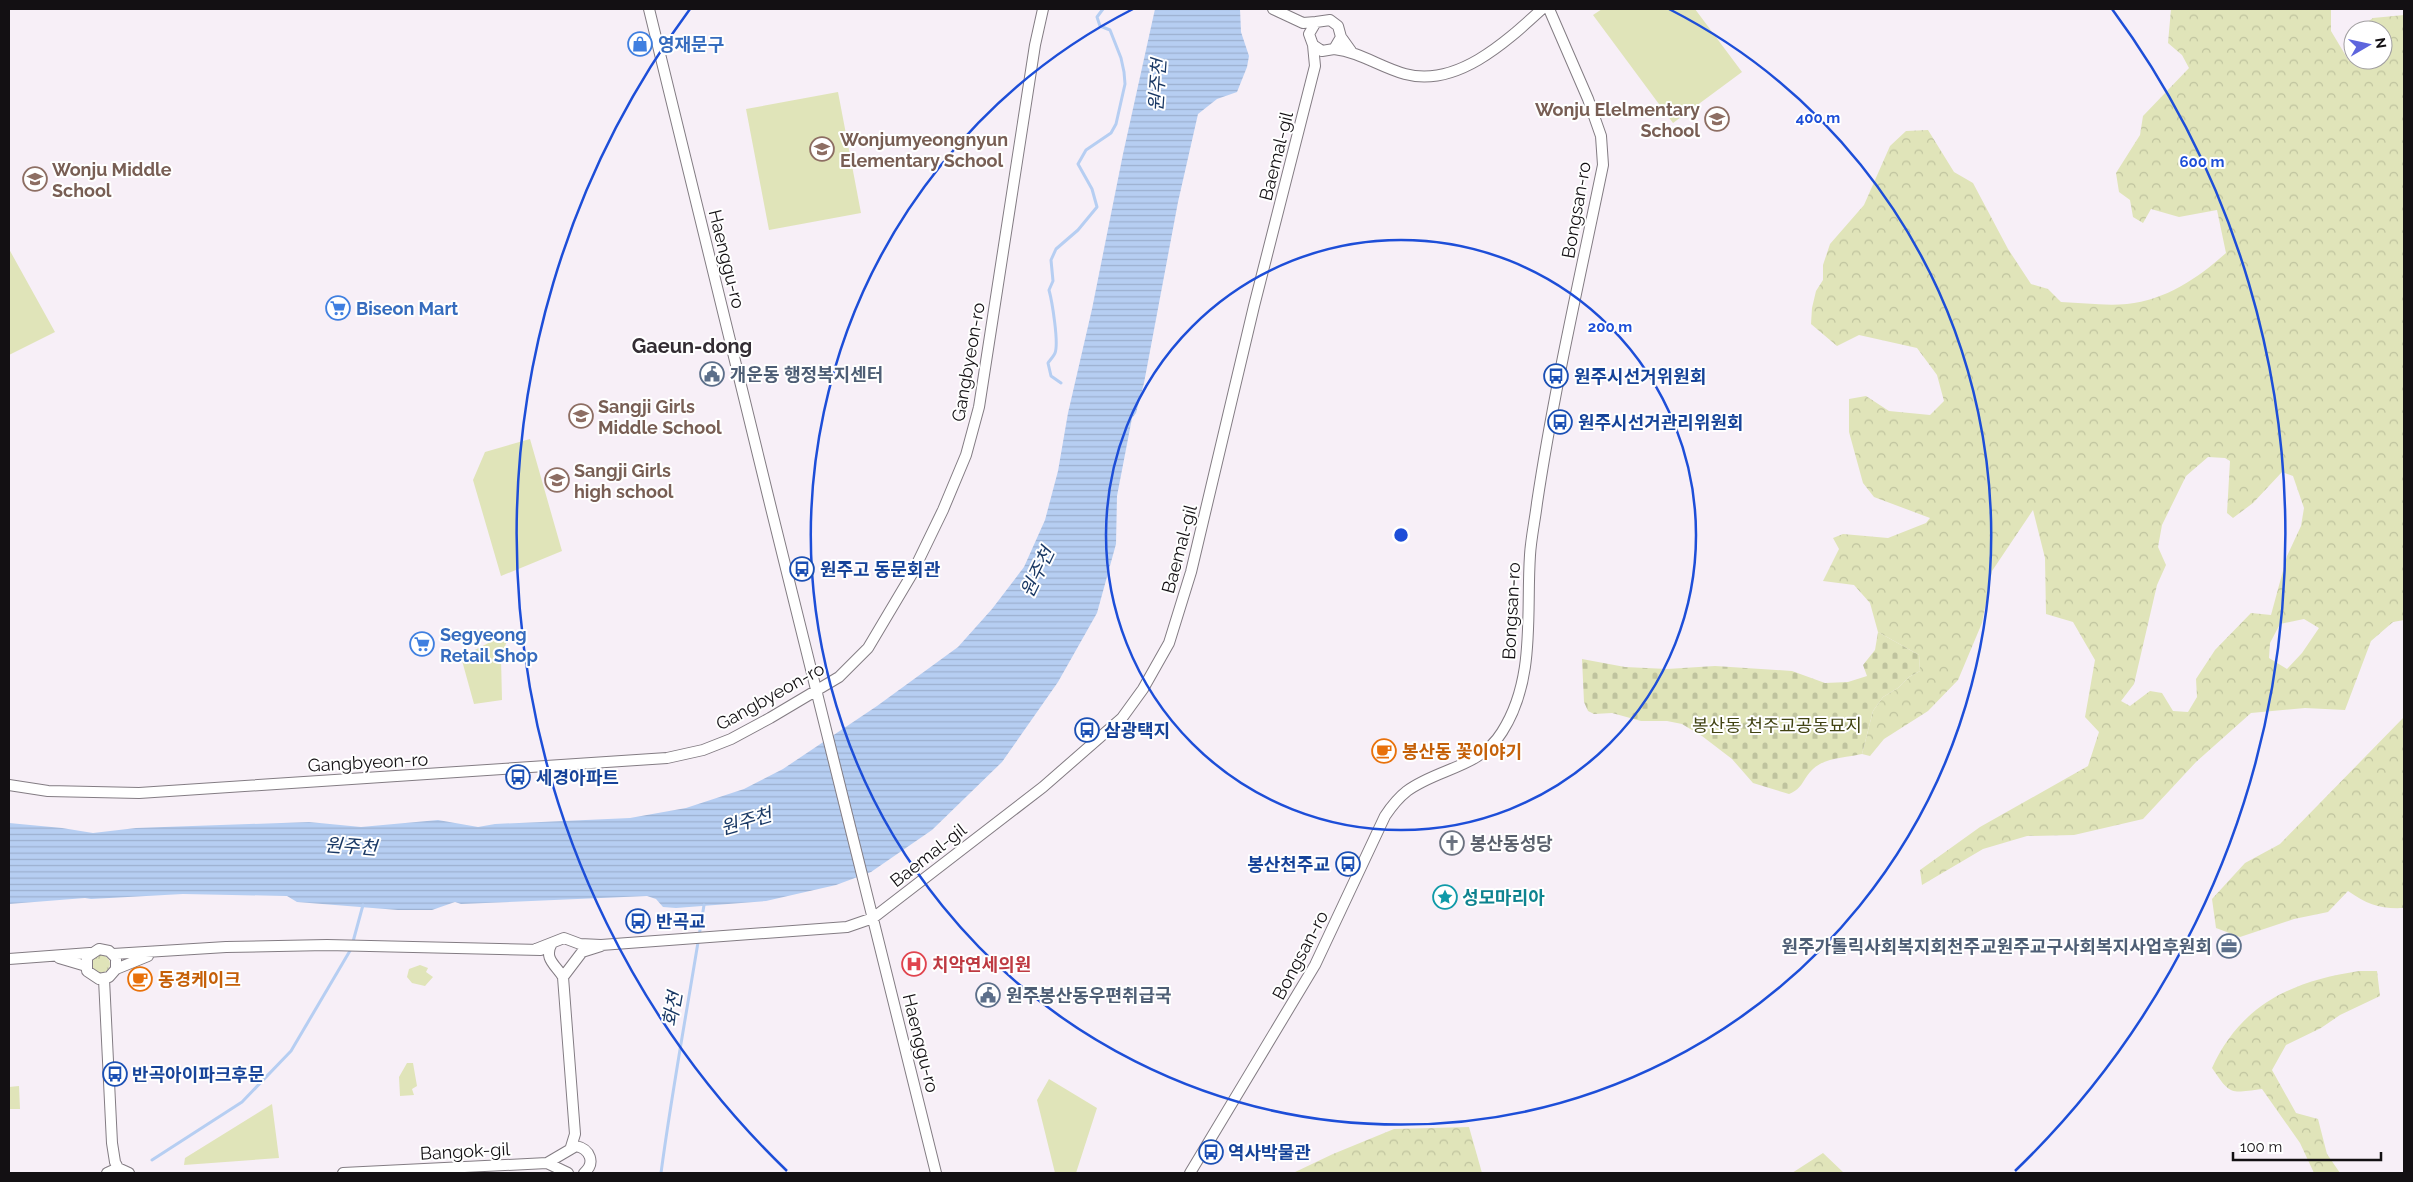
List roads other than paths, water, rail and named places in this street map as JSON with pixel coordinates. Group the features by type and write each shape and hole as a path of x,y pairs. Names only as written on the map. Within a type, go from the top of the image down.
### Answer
{"street":[{"name":"Haenggu-ro","path":"649,9 768,499 818,691 865,892 936,1173"},
{"name":"Gangbyeon-ro","path":"9,785 48,791 139,793 667,758 703,750 731,739 818,691 839,677 868,648 886,620 928,542 966,455 979,407 1043,9"},
{"path":"1273,9 1303,23 1325,20 1334,23 1351,51"},
{"path":"1312,45 1316,49 1351,51 1406,74 1423,78 1442,75 1464,67 1513,35 1542,9"},
{"name":"Bongsan-ro","path":"1190,1173 1315,965 1385,816 1395,802 1407,791 1425,781 1468,763 1491,748 1503,732 1518,694 1527,653 1530,554 1538,494 1603,165 1601,136 1588,99 1549,9"},
{"path":"1310,34 1316,22"},
{"path":"1303,23 1310,34 1315,66"},
{"path":"1315,66 1341,37"},
{"name":"Baemal-gil","path":"873,918 1042,787 1122,718 1143,689 1169,642 1191,572 1254,306 1315,66"},
{"path":"112,954 226,946 327,945 536,949 550,947 559,938 569,939 580,944 601,945 847,928 873,918"},
{"path":"569,939 576,946 575,962"},
{"path":"563,978 582,952 601,945"},
{"path":"550,947 549,959 563,978 575,1134 572,1149 562,1162 567,1172"},
{"path":"9,959 90,953 104,949 116,958 116,969"},
{"path":"90,953 86,966 90,975 99,980 109,977 116,969 156,952"},
{"path":"56,956 86,966"},
{"path":"556,966 565,968 575,962"},
{"path":"104,979 112,1143 115,1162 111,1171 129,1173"},
{"path":"547,1163 572,1149 588,1152 590,1167 584,1173"},
{"path":"547,1163 567,1172"},
{"name":"Bangok-gil","path":"343,1173 547,1163"}],"water":[{"name":"원주천","path":"1155,9 1240,9 1241,32 1249,56 1247,67 1237,92 1217,99 1198,114 1178,202 1144,383 1136,413 1132,418 1117,496 1116,544 1097,613 1058,682 1002,762 932,830 871,872 836,885 766,901 676,908 663,907 656,899 647,896 461,904 455,902 432,910 398,910 297,902 287,896 183,894 85,898 9,904 9,823 93,833 136,828 309,822 361,827 438,820 478,827 495,824 630,818 686,808 744,789 783,769 877,706 958,647 992,609 1024,567 1045,520 1058,471 1068,413 1092,309 1123,154"}],"waterway":[{"path":"1061,383 1051,376 1048,363 1056,348 1055,322 1049,290 1053,281 1051,260 1056,249 1078,230 1097,207 1092,189 1078,164 1086,150 1111,133 1116,124 1125,84 1121,58 1110,30 1100,26 1097,17 1103,9"},
{"path":"152,1160 242,1102 291,1051 351,949 363,905"},
{"name":"화천","path":"661,1173 704,905"}],"place":[{"name":"영재문구","path":"640,44"},
{"name":"Wonju Elelmentary School","path":"1717,119"},
{"name":"Wonjumyeongnyun Elementary School","path":"822,149"},
{"name":"Wonju Middle School","path":"35,179"},
{"name":"Biseon Mart","path":"338,308"},
{"name":"개운동 행정복지센터","path":"712,374"},
{"name":"원주시선거위원회","path":"1556,376"},
{"name":"Sangji Girls Middle School","path":"581,416"},
{"name":"원주시선거관리위원회","path":"1560,422"},
{"name":"Sangji Girls high school","path":"557,480"},
{"name":"원주고 동문회관","path":"802,569"},
{"name":"Segyeong Retail Shop","path":"422,644"},
{"name":"삼광택지","path":"1087,730"},
{"name":"봉산동 꽃이야기","path":"1384,751"},
{"name":"세경아파트","path":"518,777"},
{"name":"봉산동성당","path":"1452,843"},
{"name":"봉산천주교","path":"1348,864"},
{"name":"성모마리아","path":"1445,897"},
{"name":"반곡교","path":"638,921"},
{"name":"원주가톨릭사회복지회천주교원주교구사회복지사업후원회","path":"2229,946"},
{"name":"치악연세의원","path":"914,964"},
{"name":"동경케이크","path":"140,979"},
{"name":"원주봉산동우편취급국","path":"988,995"},
{"name":"반곡아이파크후문","path":"115,1074"},
{"name":"역사박물관","path":"1211,1152"}],"district":[{"name":"Gaeun-dong","path":"692,346"}],"park label":[{"name":"봉산동 천주교공동묘지","path":"1777,725"}]}
